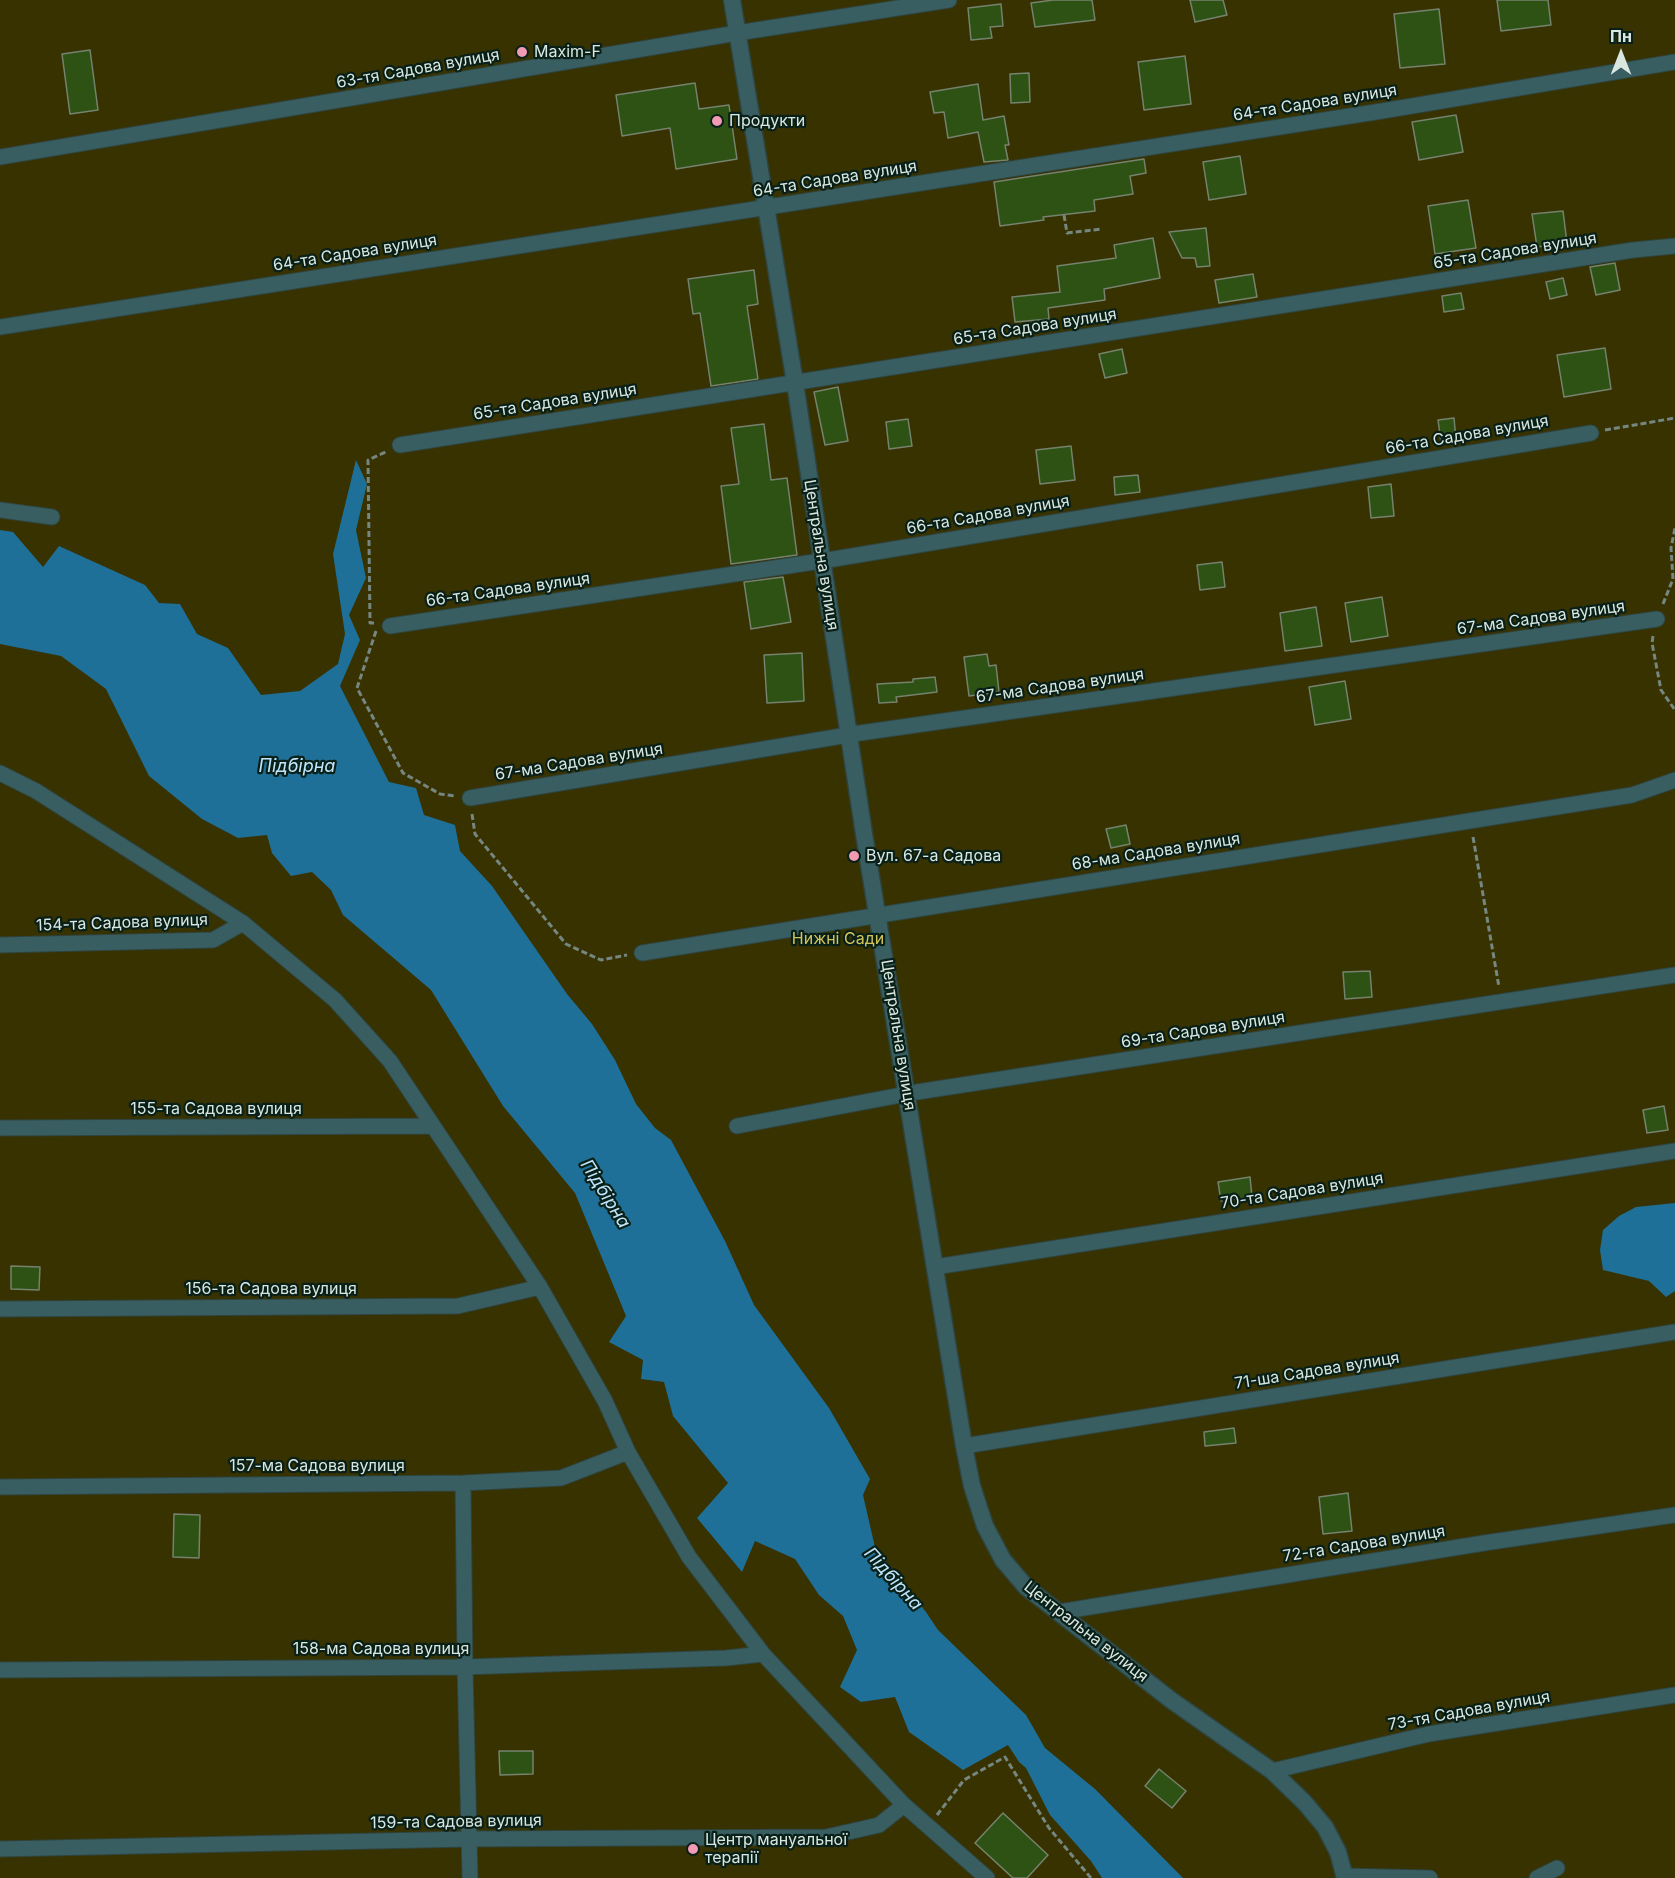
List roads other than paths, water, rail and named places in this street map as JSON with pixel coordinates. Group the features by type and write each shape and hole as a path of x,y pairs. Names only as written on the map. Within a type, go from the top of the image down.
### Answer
{"street":[{"name":"Центральна вулиця","path":"732,0 964,1446 972,1486 985,1526 1003,1560 1026,1587 1171,1700 1272,1771 1305,1803 1325,1827 1338,1852 1345,1877"},
{"name":"63-тя Садова вулиця","path":"0,157 737,33 949,0"},
{"name":"64-та Садова вулиця","path":"0,327 1383,111 1675,62"},
{"name":"65-та Садова вулиця","path":"400,445 1621,252 1675,246"},
{"name":"66-та Садова вулиця","path":"390,626 822,561 1591,433"},
{"path":"0,510 52,517"},
{"name":"67-ма Садова вулиця","path":"470,798 849,735 1656,619"},
{"path":"0,773 36,791 243,923 335,1000 390,1061 540,1287 605,1401 628,1452 689,1557 763,1654 904,1805 987,1878"},
{"name":"68-ма Садова вулиця","path":"642,953 1632,795 1675,780"},
{"name":"154-та Садова вулиця","path":"0,945 213,940 243,923"},
{"name":"69-та Садова вулиця","path":"737,1126 907,1094 1675,975"},
{"name":"155-та Садова вулиця","path":"0,1128 433,1126"},
{"name":"70-та Садова вулиця","path":"935,1267 1675,1151"},
{"name":"156-та Садова вулиця","path":"0,1309 458,1306 540,1287"},
{"name":"71-ша Садова вулиця","path":"964,1446 1675,1332"},
{"name":"157-ма Садова вулиця","path":"0,1487 463,1483 561,1478 628,1452"},
{"path":"463,1483 470,1878"},
{"name":"72-га Садова вулиця","path":"1059,1612 1484,1543 1675,1515"},
{"name":"158-ма Садова вулиця","path":"0,1670 465,1667 726,1658 763,1654"},
{"name":"73-тя Садова вулиця","path":"1272,1771 1429,1734 1675,1695"},
{"name":"159-та Садова вулиця","path":"0,1849 470,1839 826,1837 879,1826 904,1805"},
{"path":"1537,1878 1557,1868"},
{"path":"1345,1877 1430,1878"}],"water":[{"name":"Підбірна","path":"356,460 367,484 356,530 366,578 349,615 360,640 340,686 389,782 416,788 424,815 455,825 460,851 492,886 567,994 592,1024 615,1060 636,1104 655,1128 671,1140 725,1241 754,1305 829,1408 870,1479 863,1495 875,1547 938,1630 1026,1715 1045,1748 1095,1789 1183,1878 1102,1878 1091,1861 1050,1815 1026,1768 1019,1762 1008,1745 963,1770 909,1732 895,1697 861,1702 840,1687 857,1650 843,1616 819,1595 795,1559 755,1541 742,1572 697,1518 728,1483 673,1416 664,1382 641,1379 643,1360 609,1342 626,1316 575,1193 503,1106 431,990 343,915 331,890 312,872 291,876 272,853 267,835 238,838 202,819 149,776 106,689 61,656 0,644 0,530 13,532 43,567 59,546 145,585 159,603 180,604 197,634 228,648 261,695 300,691 338,664 345,634 333,554"},
{"path":"1675,1203 1675,1291 1666,1297 1649,1281 1603,1270 1600,1250 1603,1230 1619,1216 1636,1207"}],"place":[{"name":"Maxim-F","path":"522,52"},
{"name":"Продукти","path":"717,121"},
{"name":"Вул. 67-а Садова","path":"854,856"},
{"name":"Центр мануальної терапії","path":"693,1849"}],"park label":[{"name":"Нижні Сади","path":"838,939"}]}
